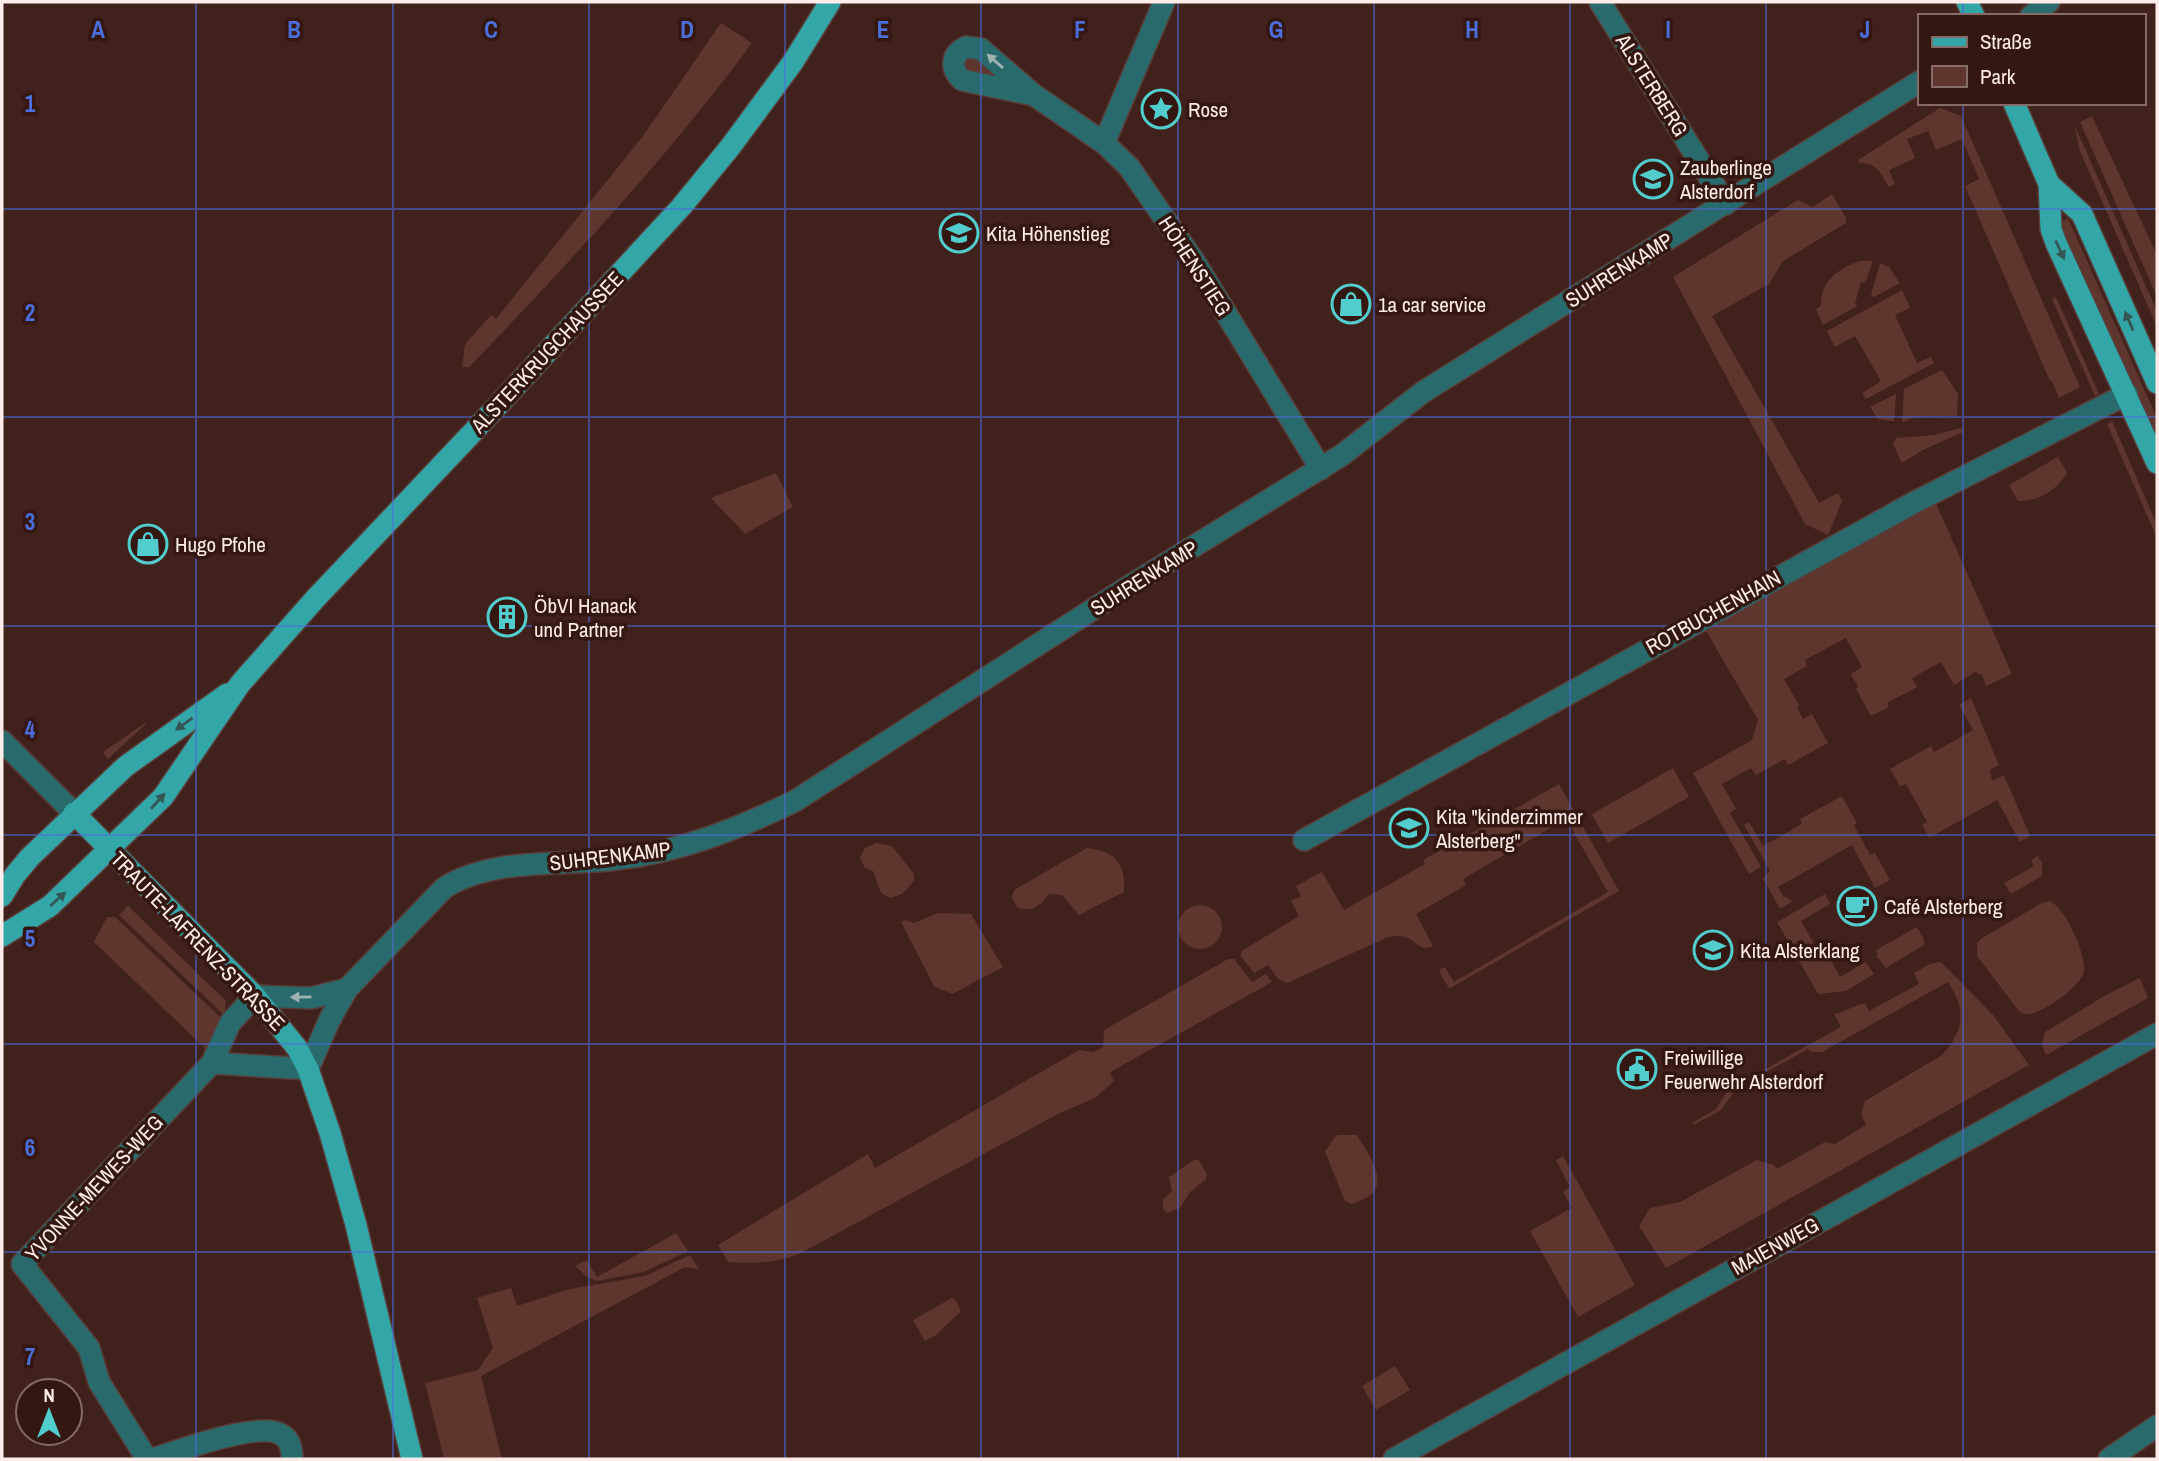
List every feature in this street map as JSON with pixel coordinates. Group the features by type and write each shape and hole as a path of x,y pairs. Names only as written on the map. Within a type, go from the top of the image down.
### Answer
{"main road":[{"name":"ALSTERKRUGCHAUSSEE","path":"2,936 50,906 163,797 240,684 315,599 490,415 682,206 731,146 793,62 830,2"},
{"path":"2015,105 2049,184 2051,229 2157,463"},
{"path":"2049,184 2082,214 2157,383"},
{"name":"ALSTERKRUGCHAUSSEE","path":"2,896 15,875 74,813 126,766 240,684"},
{"name":"TRAUTE-LAFRENZ-STRASSE","path":"74,813 255,996 298,1048 308,1069 356,1225 412,1459"}],"street":[{"path":"1104,143 1164,2"},
{"name":"ALSTERBERG","path":"1600,2 1726,204"},
{"path":"2034,14 2049,2"},
{"name":"SUHRENKAMP","path":"308,1069 329,1021 347,989 444,888 461,877 485,869 617,859 663,852 712,838 794,801 1126,588 1342,455 1423,392 1918,83"},
{"name":"HÖHENSTIEG","path":"1034,95 1104,143 1129,167 1196,264 1321,468"},
{"name":"ROTBUCHENHAIN","path":"1304,841 1948,484 2127,394"},
{"name":"TRAUTE-LAFRENZ-STRASSE","path":"2,741 74,813"},
{"path":"255,996 311,998 347,989"},
{"name":"YVONNE-MEWES-WEG","path":"146,1459 99,1382 89,1348 22,1264 212,1063 230,1023 255,996"},
{"name":"MAIENWEG","path":"1394,1459 2157,1034"},
{"path":"212,1063 308,1069"},
{"path":"2109,1459 2157,1426"},
{"path":"153,1459 220,1439 268,1430 285,1437 290,1445 292,1459"}],"green space":[{"path":"721,23 752,43 720,86 616,209 543,289 469,367 462,367 465,344 491,315 496,319 643,136"},
{"path":"973,54 1000,77 968,75 961,62"},
{"path":"1940,108 1961,116 2080,387 2059,398 1965,186 1979,179 1962,139 1936,150 1928,131 1907,139 1915,158 1889,170 1895,184 1889,187 1875,167 1858,160"},
{"path":"2092,116 2157,255 2157,297 2080,122"},
{"path":"2074,124 2157,311 2157,327 2080,151"},
{"path":"1832,194 1846,218 1846,223 1783,261 1769,284 1712,316 1819,503 1838,493 1842,501 1828,535 1805,524 1673,277 1798,200 1813,207"},
{"path":"2068,218 2157,418 2157,444 2060,223"},
{"path":"1860,261 1873,261 1865,283 1861,282 1855,303 1857,306 1823,325 1816,309 1821,306 1821,297 1827,283 1844,268"},
{"path":"1880,263 1889,267 1900,283 1874,297 1871,295"},
{"path":"1902,290 1910,308 1895,315 1917,363 1931,357 1934,363 1866,399 1862,393 1881,381 1855,336 1835,347 1827,331"},
{"path":"2056,297 2099,394 2095,396 2052,299"},
{"path":"1942,370 1958,394 1957,416 1915,417 1902,422 1904,389"},
{"path":"1896,394 1894,421 1878,419 1870,407"},
{"path":"2112,421 2157,525 2157,538 2107,424"},
{"path":"1961,428 1963,432 1902,463 1893,444 1896,438 1934,435"},
{"path":"2058,457 2067,473 2058,485 2040,497 2018,501 2009,485"},
{"path":"776,473 793,507 745,534 711,498"},
{"path":"1934,499 2012,674 1986,686 1982,675 1975,672 1954,685 1941,662 1912,678 1917,687 1887,703 1889,707 1871,716 1851,674 1862,667 1846,638 1805,660 1807,666 1784,679 1799,705 1797,707 1803,719 1812,714 1828,743 1788,765 1785,759 1756,775 1751,768 1722,784 1736,809 1730,813 1761,867 1749,874 1693,773 1752,740 1758,720 1705,629"},
{"path":"1971,698 1999,765 1990,770 1992,781 2004,775 2030,836 2020,842 1997,800 1929,838 1922,825 1927,822 1906,784 1900,786 1890,769 1931,746 1934,752 1973,730 1959,705"},
{"path":"146,724 108,759 103,752"},
{"path":"1673,768 1689,797 1608,843 1592,814"},
{"path":"1559,784 1619,891 1452,987 1449,988 1440,969 1445,967 1454,982 1608,892 1566,819 1463,879 1466,885 1416,914 1433,946 1424,948 1406,937 1388,937 1287,983 1278,979 1268,965 1254,973 1240,955 1243,950 1299,916 1291,901 1301,896 1296,886 1322,872 1344,910 1425,864 1423,860"},
{"path":"1842,796 1870,855 1875,853 1890,880 1875,888 1852,845 1778,887 1783,896 1793,901 1780,909 1763,878 1770,871 1744,825 1749,822 1763,846 1802,824 1800,819"},
{"path":"876,843 892,846 914,874 914,881 902,894 890,898 881,893 873,871 865,868 860,858 865,848"},
{"path":"1087,848 1105,852 1117,860 1123,873 1124,892 1079,915 1062,895 1049,894 1036,907 1018,908 1012,898 1014,890"},
{"path":"2038,856 2042,863 2042,876 2011,894 2004,883 2034,866 2031,860"},
{"path":"1825,894 1830,904 1801,921 1822,958 1828,955 1840,977 1866,962 1874,974 1846,991 1818,994 1777,922"},
{"path":"2049,901 2062,912 2074,932 2082,955 2084,972 2061,998 2043,1009 2025,1014 2019,1011 1977,956 1977,943"},
{"path":"1200,905 1216,911 1222,927 1216,943 1200,949 1184,943 1178,927 1184,911"},
{"path":"128,906 226,1001 224,1015 119,915"},
{"path":"938,913 971,914 1003,967 952,994 934,986 901,922 905,920 914,923"},
{"path":"107,917 115,917 223,1020 209,1052 94,942"},
{"path":"1917,927 1924,939 1924,945 1886,968 1876,956 1876,950"},
{"path":"1228,959 1234,959 1252,982 1266,974 1272,982 1110,1072 1114,1081 1095,1098 1058,1114 799,1254 764,1262 728,1262 718,1245 868,1154 875,1168 1079,1050 1093,1052 1103,1047 1104,1030"},
{"path":"1939,962 1993,1015 2029,1065 1666,1268 1639,1226 1650,1208 1680,1202 1757,1160 1774,1165 1777,1169 1825,1142 1835,1144 1866,1125 1861,1114 1865,1101 1942,1055 1950,1046 1959,1028 1960,1019 1954,992 1948,982 1822,1052 1811,1052 1808,1049 1737,1088 1720,1111 1693,1125 1692,1123 1716,1109 1728,1090 1841,1027 1834,1014 1865,1003 1869,1011 1919,984 1914,973"},
{"path":"2140,978 2148,998 2046,1055 2042,1046 2045,1032"},
{"path":"1338,1135 1357,1135 1369,1155 1378,1179 1373,1193 1352,1204 1345,1201 1325,1152"},
{"path":"1563,1156 1635,1285 1578,1317 1530,1231 1572,1208 1563,1192 1570,1187 1556,1160"},
{"path":"1194,1160 1199,1160 1207,1174 1206,1179 1190,1192 1180,1208 1167,1213 1163,1209 1163,1200 1172,1191 1169,1177"},
{"path":"676,1233 688,1251 644,1272 596,1281 575,1266 587,1260 597,1277"},
{"path":"690,1255 699,1269 685,1267 481,1376 502,1459 444,1459 425,1383 478,1370 493,1348 477,1298 511,1288 517,1306 570,1289 645,1276"},
{"path":"952,1298 956,1300 961,1311 936,1335 925,1341 913,1320"},
{"path":"1395,1366 1410,1390 1376,1410 1362,1386"}],"place":[{"name":"Rose","path":"1161,109"},
{"name":"Zauberlinge Alsterdorf","path":"1653,179"},
{"name":"Kita Höhenstieg","path":"959,233"},
{"name":"1a car service","path":"1351,304"},
{"name":"Hugo Pfohe","path":"148,544"},
{"name":"ÖbVI Hanack und Partner","path":"507,617"},
{"name":"Kita \"kinderzimmer Alsterberg\"","path":"1409,828"},
{"name":"Café Alsterberg","path":"1857,906"},
{"name":"Kita Alsterklang","path":"1713,950"},
{"name":"Freiwillige Feuerwehr Alsterdorf","path":"1637,1069"}]}
